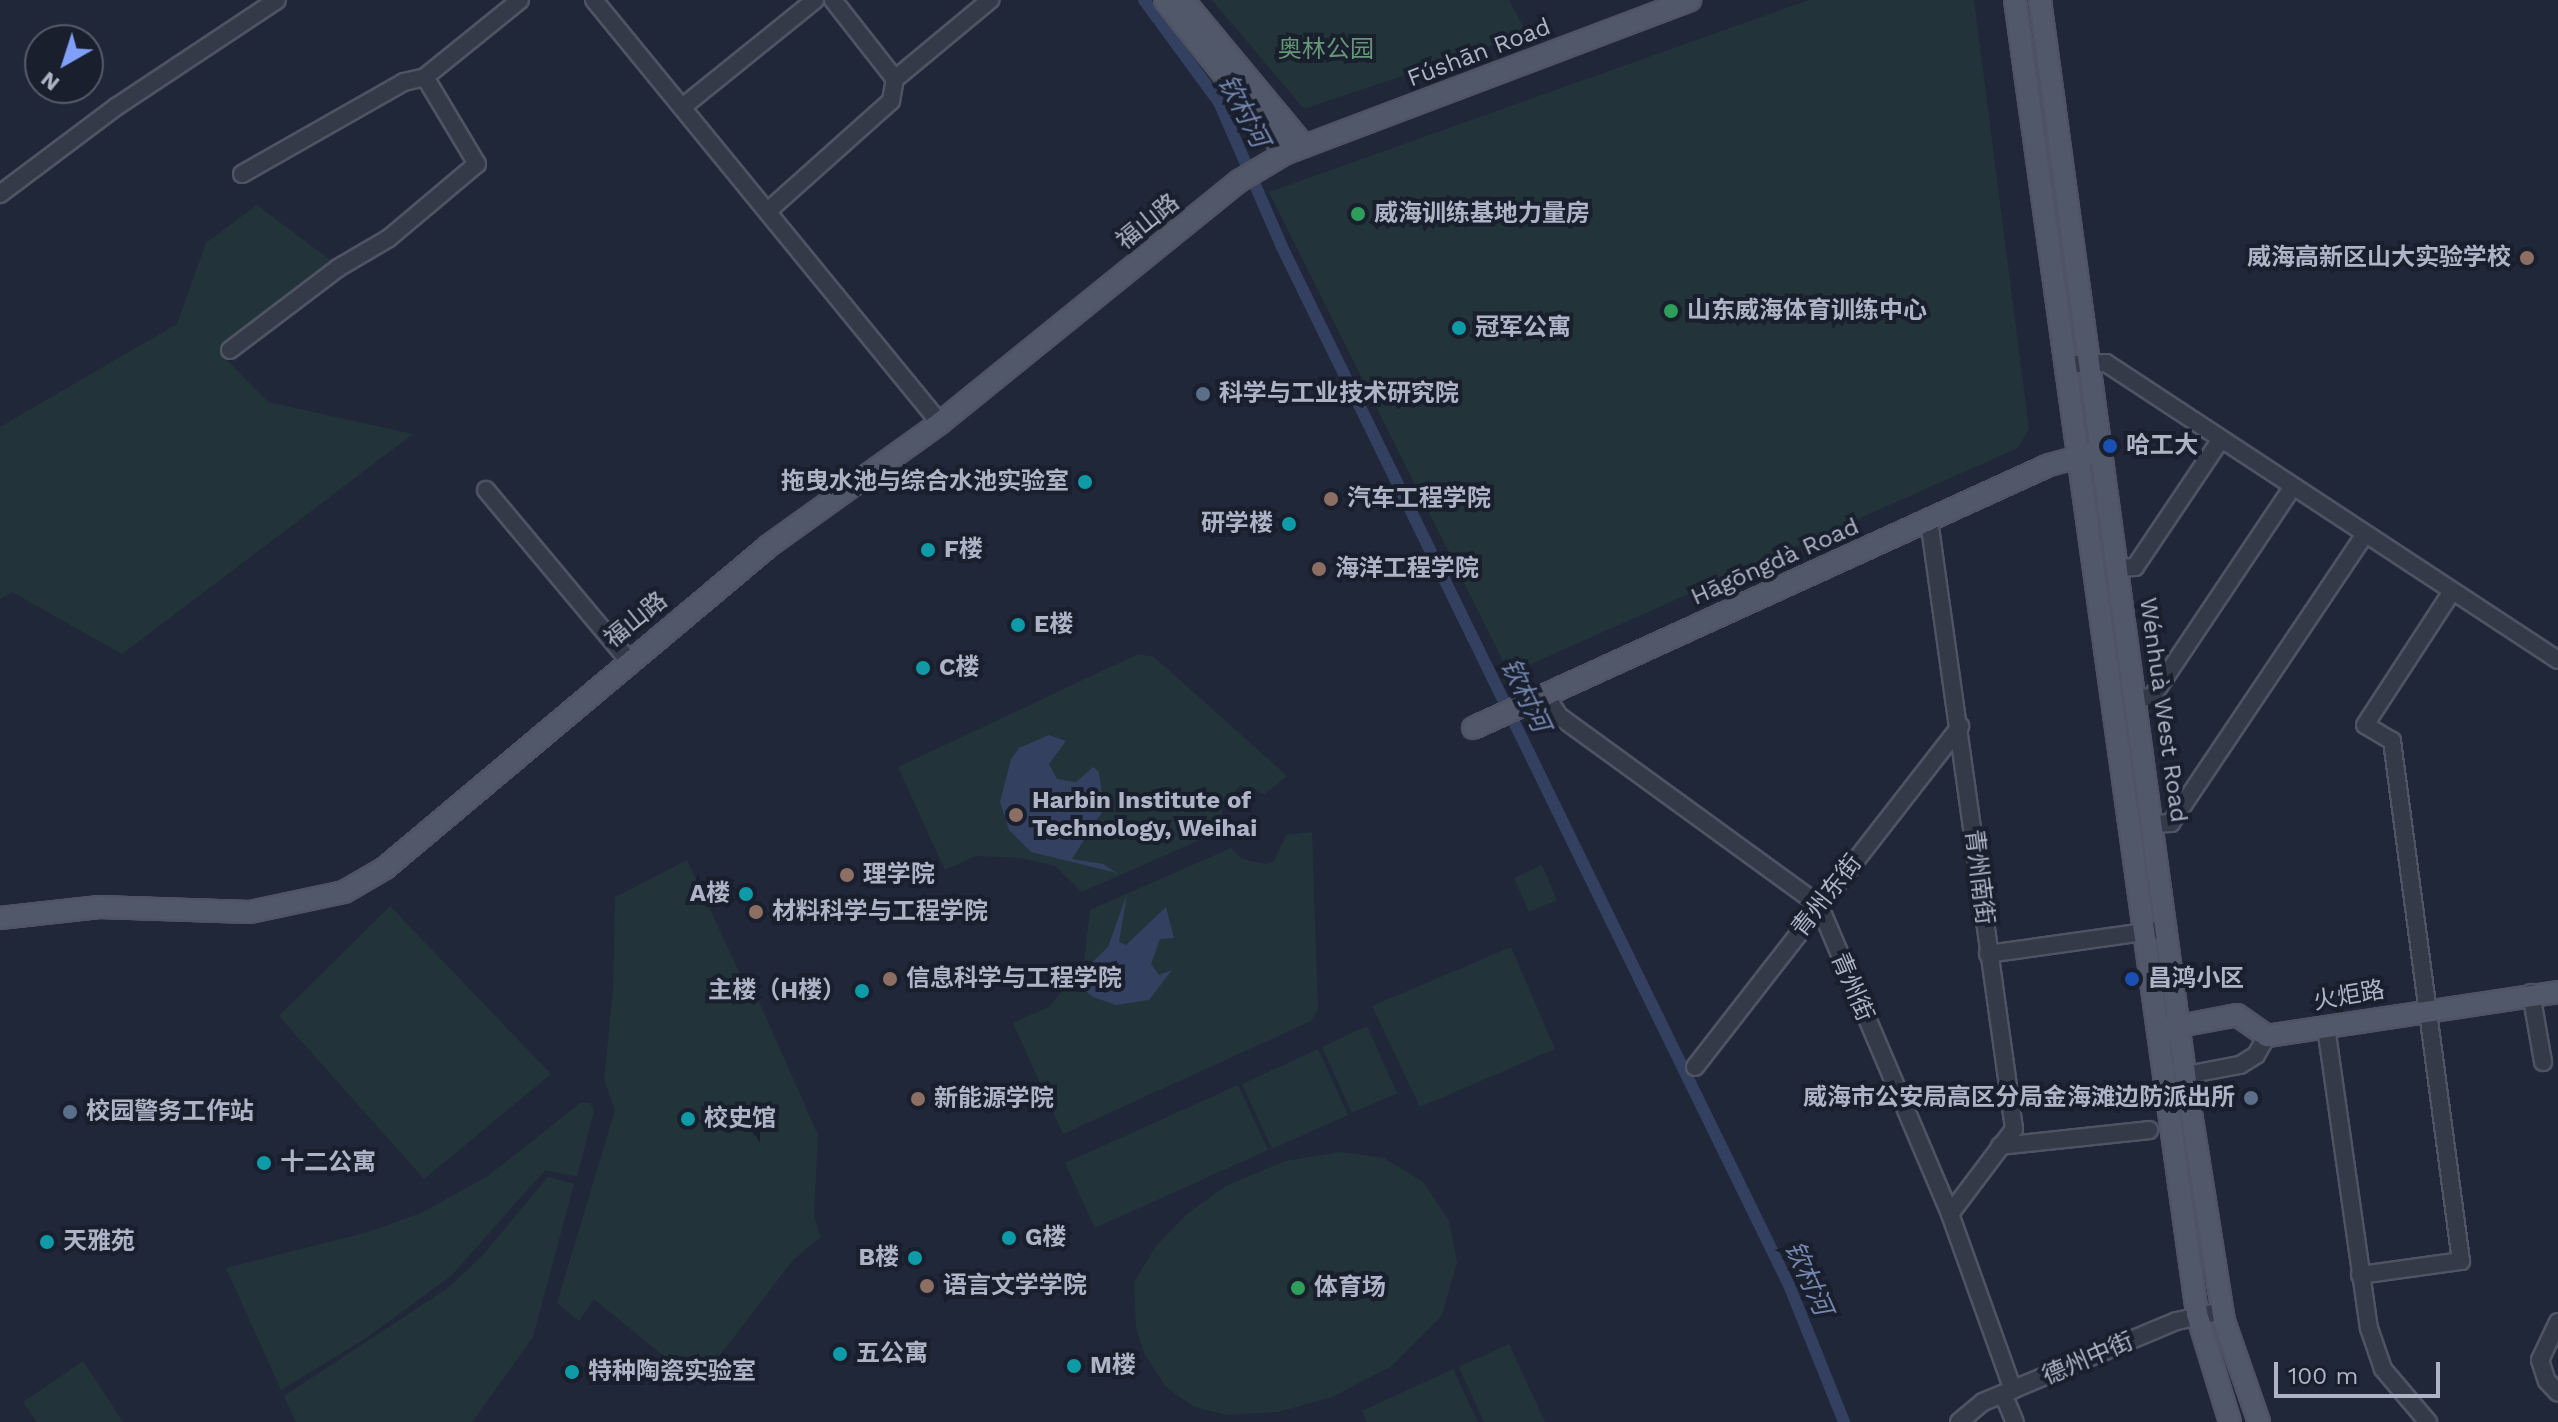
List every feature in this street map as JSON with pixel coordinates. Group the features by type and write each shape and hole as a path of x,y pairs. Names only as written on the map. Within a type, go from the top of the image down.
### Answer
{"main road":[{"path":"1165,0 1295,150"},
{"path":"1183,0 1295,150"},
{"name":"Fúshān Road","path":"1258,170 1295,150 1690,0"},
{"name":"Wénhuà West Road","path":"2015,0 2158,1031 2181,1087 2222,1311 2259,1422"},
{"name":"Wénhuà West Road","path":"2040,0 2179,1026 2197,1314 2230,1422"},
{"name":"福山路","path":"0,918 99,907 250,912 344,892 385,868 628,660 767,547 940,423 1239,181 1258,170"},
{"name":"Hāgōngdà Road","path":"1473,728 1929,520 2077,456 2102,453"},
{"name":"火炬路","path":"2267,1036 2428,1008 2558,992"},
{"path":"2158,1031 2237,1015 2267,1036"}],"street":[{"path":"0,194 116,107 277,0"},
{"path":"242,174 404,82 425,77 520,0"},
{"path":"594,0 685,105 940,423"},
{"path":"685,105 815,0"},
{"path":"833,0 895,79"},
{"path":"769,210 891,101 895,79 990,0"},
{"path":"230,350 389,238 477,164 425,77"},
{"path":"2067,365 2106,363 2364,536 2558,660"},
{"path":"2118,568 2135,567 2221,439"},
{"path":"2136,698 2152,697 2292,488"},
{"path":"486,490 628,660"},
{"name":"青州南街","path":"1929,520 2014,1129 1950,1214"},
{"path":"2153,824 2171,823 2364,536"},
{"path":"2360,1275 2461,1261 2392,741 2365,725 2451,593"},
{"path":"1545,695 1559,716 1819,905"},
{"name":"青州东街","path":"1695,1067 1960,726"},
{"name":"青州街","path":"1819,905 1950,1214 2015,1422"},
{"path":"1988,954 2167,929"},
{"path":"2531,993 2543,1062"},
{"path":"2326,1027 2360,1275 2383,1369 2428,1422"},
{"path":"2144,1097 2240,1065 2256,1055 2267,1036"},
{"path":"2000,1146 2149,1130"},
{"name":"德州中街","path":"1959,1422 2008,1392 2197,1314 2222,1311"},
{"path":"2558,1322 2540,1360 2547,1381 2558,1393"}],"green space":[{"name":"奥林公园","path":"1212,0 1509,0 1527,34 1304,109"},
{"name":"山东威海体育训练中心","path":"1809,0 1974,0 2029,429 2018,448 1524,667 1506,667 1269,192"},
{"path":"257,205 333,262 221,354 268,402 413,434 122,654 12,592 0,599 0,427 177,324 206,243"},
{"path":"1138,654 1154,657 1287,776 1265,794 1240,785 1222,809 1222,830 1082,892 1055,866 1021,858 976,856 945,870 898,767"},
{"path":"1312,832 1318,1010 1311,1021 1063,1134 1013,1023 1050,1006 1084,962 1090,910 1231,848 1242,859 1266,864 1274,861 1286,835"},
{"path":"687,860 741,976 746,974 753,988 818,1135 814,1217 821,1237 793,1260 698,1384 594,1299 579,1321 557,1303 615,1110 604,1080 613,990 615,897"},
{"path":"1542,865 1557,900 1529,912 1514,878"},
{"path":"390,906 551,1074 424,1179 279,1016"},
{"path":"1511,947 1555,1049 1420,1107 1372,1006"},
{"path":"1367,1026 1397,1093 1352,1113 1322,1047"},
{"path":"1318,1049 1348,1115 1272,1149 1242,1084"},
{"path":"1238,1085 1268,1150 1095,1228 1065,1163"},
{"path":"580,1103 590,1103 594,1111 577,1177 545,1170 451,1276 366,1338 281,1390 226,1268 368,1232 421,1213 488,1176"},
{"path":"1341,1152 1384,1158 1423,1182 1449,1221 1457,1262 1442,1315 1390,1367 1332,1397 1278,1412 1227,1415 1194,1407 1166,1387 1145,1355 1136,1328 1134,1282 1156,1246 1187,1214 1226,1186 1285,1161"},
{"path":"548,1177 574,1184 533,1337 472,1422 296,1422 284,1396 448,1288 481,1257"},
{"path":"1509,1344 1545,1422 1484,1422 1459,1367"},
{"path":"83,1361 123,1422 37,1422 23,1402"},
{"path":"1453,1369 1478,1422 1367,1422 1362,1411"}],"water":[{"path":"1049,735 1066,741 1049,764 1057,779 1076,782 1093,767 1099,772 1104,809 1072,859 1103,864 1117,873 1031,852 1009,830 1000,802 1011,759 1019,748"},
{"path":"1127,894 1119,942 1126,945 1166,907 1174,938 1160,939 1151,964 1159,975 1172,970 1149,1000 1116,1005 1093,997 1073,981 1108,947"}],"waterway":[{"name":"钦村河","path":"1144,0 1219,102 1282,247 1789,1285 1844,1422"}],"place":[{"name":"威海训练基地力量房","path":"1358,214"},
{"name":"威海高新区山大实验学校","path":"2527,258"},
{"name":"山东威海体育训练中心","path":"1671,311"},
{"name":"冠军公寓","path":"1459,328"},
{"name":"科学与工业技术研究院","path":"1203,394"},
{"name":"哈工大","path":"2110,446"},
{"name":"拖曳水池与综合水池实验室","path":"1085,482"},
{"name":"汽车工程学院","path":"1331,499"},
{"name":"研学楼","path":"1289,524"},
{"name":"F楼","path":"928,550"},
{"name":"海洋工程学院","path":"1319,569"},
{"name":"E楼","path":"1018,625"},
{"name":"C楼","path":"923,668"},
{"name":"Harbin Institute of Technology, Weihai","path":"1016,815"},
{"name":"理学院","path":"847,875"},
{"name":"A楼","path":"746,894"},
{"name":"材料科学与工程学院","path":"756,912"},
{"name":"信息科学与工程学院","path":"890,979"},
{"name":"昌鸿小区","path":"2132,979"},
{"name":"主楼（H楼）","path":"862,991"},
{"name":"威海市公安局高区分局金海滩边防派出所","path":"2251,1098"},
{"name":"新能源学院","path":"918,1099"},
{"name":"校园警务工作站","path":"70,1112"},
{"name":"校史馆","path":"688,1119"},
{"name":"十二公寓","path":"264,1163"},
{"name":"G楼","path":"1009,1238"},
{"name":"天雅苑","path":"47,1242"},
{"name":"B楼","path":"915,1258"},
{"name":"语言文学学院","path":"927,1286"},
{"name":"体育场","path":"1298,1288"},
{"name":"五公寓","path":"840,1354"},
{"name":"M楼","path":"1074,1366"},
{"name":"特种陶瓷实验室","path":"572,1372"}]}
